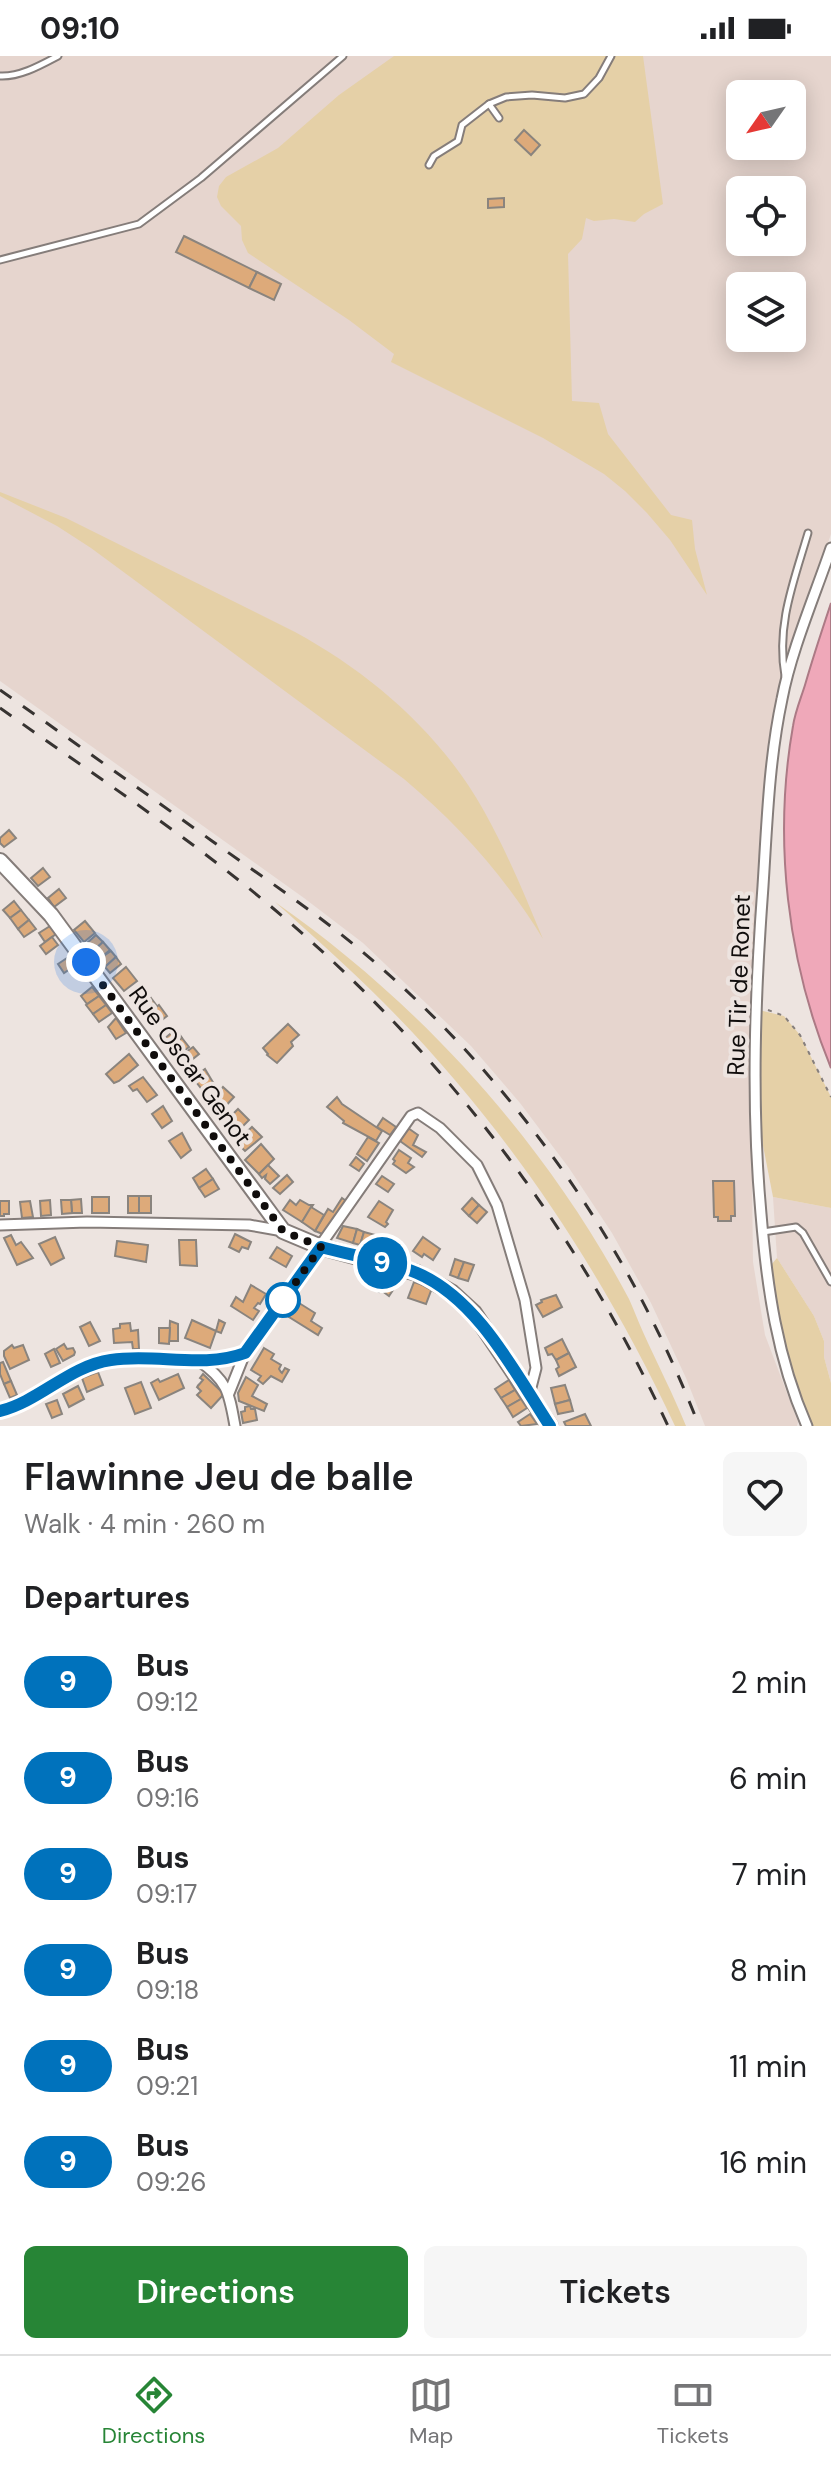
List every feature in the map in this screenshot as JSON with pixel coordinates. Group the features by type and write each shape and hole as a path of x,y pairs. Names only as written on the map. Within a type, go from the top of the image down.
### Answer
{"street":[{"name":"Rue Tir de Ronet","path":"807,1426 783,1365 775,1330 762,1232 755,1117 755,1009 775,733 786,682 831,548"},
{"name":"Rue Oscar Genot","path":"0,861 51,915 283,1231"},
{"path":"229,1393 245,1353 411,1116 418,1113 440,1128 477,1165 497,1205 525,1300 536,1368 529,1395"},
{"path":"0,1225 87,1222 249,1225 283,1231 321,1247 417,1273 451,1292 474,1313 550,1426"},
{"path":"0,1411 81,1368 111,1359 199,1361 245,1353"},
{"path":"199,1361 220,1379 229,1393 235,1426"}],"lane":[{"path":"0,76 10,76 42,65 58,56"},
{"path":"0,260 139,224 201,178 343,56"},
{"path":"429,165 434,156 458,141 462,125 489,104 515,94 565,98 584,94 599,78 611,56"},
{"path":"489,104 499,118"},
{"path":"786,682 781,638 784,616 808,533"},
{"path":"762,1232 796,1227 803,1233 831,1282"}],"path":[{"path":"755,1009 784,1016 800,1035 831,1097"}],"shaded area":[{"path":"0,56 831,56 831,534 779,688 764,798 750,1010 753,1262 765,1335 797,1426 705,1426 651,1303 612,1233 569,1168 520,1103 471,1046 363,943 0,681"},
{"path":"394,56 643,56 663,204 635,222 586,218 582,239 568,254 572,401 599,403 608,434 671,515 692,520 695,549 707,595 670,540 625,491 604,474 543,438 391,362 394,354 248,253 242,240 241,226 221,206 217,197 219,186 226,177 278,148 339,95"},
{"path":"0,492 66,518 295,632 377,687 426,732 467,783 500,842 543,939 480,853 404,779 91,548 0,496"},
{"path":"831,603 831,1068 816,1027 794,943 788,899 784,812 794,721"},
{"path":"275,902 380,985 429,1031 519,1131 596,1241 629,1299 686,1426 675,1426 616,1311 583,1255 510,1149 470,1098 383,1002"},
{"path":"755,1009 784,1016 800,1035 831,1097 831,1208 773,1197 755,1104"},
{"path":"773,1197 831,1208 831,1383 824,1357 824,1341 814,1316 777,1258"},
{"path":"777,1258 814,1316 824,1341 824,1357 831,1383 831,1426 807,1426 801,1411 766,1271"}],"building":[{"path":"524,130 540,145 531,155 515,140"},
{"path":"504,198 504,207 488,208 488,199"},
{"path":"184,236 257,272 249,288 176,252"},
{"path":"257,272 281,284 274,300 249,288"},
{"path":"9,830 16,838 4,847 0,838"},
{"path":"43,868 50,877 38,886 31,878"},
{"path":"59,889 66,898 54,907 48,898"},
{"path":"14,901 21,910 10,918 3,910"},
{"path":"21,910 29,920 18,929 10,918"},
{"path":"29,920 36,929 24,937 18,929"},
{"path":"85,921 95,933 84,942 74,930"},
{"path":"50,926 56,934 45,942 39,933"},
{"path":"96,935 103,942 92,952 86,944"},
{"path":"52,937 58,945 46,954 40,946"},
{"path":"103,942 110,950 99,959 92,952"},
{"path":"111,951 116,957 105,967 99,959"},
{"path":"70,956 77,964 64,973 58,964"},
{"path":"116,957 121,964 110,973 105,967"},
{"path":"126,967 137,981 124,991 113,978"},
{"path":"92,987 99,996 87,1004 81,996"},
{"path":"141,989 147,997 136,1006 130,998"},
{"path":"99,996 106,1005 93,1014 86,1005"},
{"path":"151,998 157,1006 146,1015 140,1006"},
{"path":"106,1005 112,1013 99,1022 93,1014"},
{"path":"159,1005 167,1016 158,1023 146,1015"},
{"path":"116,1018 126,1033 116,1039 108,1027"},
{"path":"288,1024 299,1035 277,1063 263,1048"},
{"path":"176,1029 182,1038 170,1046 164,1039"},
{"path":"182,1038 189,1047 177,1056 170,1046"},
{"path":"193,1047 199,1054 184,1066 178,1058"},
{"path":"129,1054 138,1065 114,1083 106,1074"},
{"path":"205,1069 214,1084 204,1092 193,1078"},
{"path":"143,1077 157,1095 147,1102 137,1089 133,1091 129,1086"},
{"path":"223,1087 234,1097 219,1110 212,1099"},
{"path":"337,1097 342,1104 382,1131 376,1141 343,1123 327,1107"},
{"path":"163,1106 172,1121 162,1128 152,1114"},
{"path":"238,1109 249,1120 233,1136 222,1125"},
{"path":"383,1118 396,1127 390,1135 377,1127"},
{"path":"252,1127 262,1137 245,1151 236,1142"},
{"path":"408,1128 418,1135 413,1145 426,1152 422,1157 400,1141"},
{"path":"182,1133 191,1150 181,1158 169,1141"},
{"path":"368,1137 379,1143 367,1161 357,1154"},
{"path":"261,1144 274,1159 259,1174 245,1160"},
{"path":"399,1150 411,1158 408,1163 414,1167 406,1173 393,1164"},
{"path":"356,1157 364,1164 359,1171 350,1165"},
{"path":"268,1165 279,1176 270,1184 265,1179 266,1175 262,1178 259,1174"},
{"path":"206,1169 213,1179 199,1188 193,1178"},
{"path":"287,1175 293,1182 280,1194 273,1188"},
{"path":"382,1176 394,1184 388,1192 376,1184"},
{"path":"213,1179 219,1189 205,1197 199,1188"},
{"path":"713,1181 734,1181 735,1216 731,1216 731,1221 718,1221 718,1217 714,1217"},
{"path":"128,1196 139,1196 139,1213 128,1213"},
{"path":"139,1196 151,1196 151,1213 139,1213"},
{"path":"92,1197 109,1197 109,1213 92,1213"},
{"path":"342,1198 349,1203 325,1235 315,1231 328,1209 333,1212"},
{"path":"472,1198 479,1205 469,1216 462,1209"},
{"path":"81,1199 82,1213 72,1213 71,1200"},
{"path":"50,1200 51,1215 41,1216 40,1201"},
{"path":"61,1200 71,1200 72,1213 62,1214"},
{"path":"290,1200 296,1205 300,1200 313,1205 302,1222 283,1210"},
{"path":"0,1201 9,1201 9,1214 0,1216"},
{"path":"30,1201 33,1217 22,1218 20,1202"},
{"path":"379,1201 393,1210 385,1227 368,1217"},
{"path":"479,1205 487,1212 477,1223 469,1216"},
{"path":"311,1207 324,1215 315,1231 302,1222"},
{"path":"343,1226 357,1229 353,1243 337,1238"},
{"path":"357,1229 364,1232 360,1245 353,1243"},
{"path":"364,1232 375,1235 371,1248 360,1245"},
{"path":"235,1234 251,1242 248,1249 242,1247 239,1252 229,1247"},
{"path":"11,1235 16,1245 21,1242 33,1258 17,1265 4,1238"},
{"path":"55,1237 64,1258 51,1265 39,1244"},
{"path":"423,1237 440,1249 433,1260 413,1251"},
{"path":"179,1240 196,1240 197,1266 180,1265"},
{"path":"117,1241 148,1245 146,1262 115,1256"},
{"path":"277,1247 292,1256 286,1267 270,1258"},
{"path":"455,1259 464,1262 458,1278 450,1275"},
{"path":"464,1262 474,1265 468,1281 458,1278"},
{"path":"378,1272 388,1279 379,1292 369,1286"},
{"path":"388,1278 397,1284 389,1296 381,1290"},
{"path":"414,1282 432,1288 426,1304 408,1298"},
{"path":"251,1285 266,1294 254,1308 259,1311 253,1320 231,1306 236,1297 243,1302"},
{"path":"556,1295 562,1307 543,1317 536,1305"},
{"path":"291,1298 299,1303 289,1317 282,1313"},
{"path":"299,1303 315,1313 311,1321 322,1328 318,1335 289,1317"},
{"path":"192,1320 216,1331 210,1348 185,1338"},
{"path":"219,1320 225,1323 221,1333 216,1331"},
{"path":"170,1321 178,1324 178,1341 169,1341"},
{"path":"90,1322 100,1341 89,1346 80,1327"},
{"path":"130,1323 131,1331 138,1330 139,1349 133,1349 132,1342 114,1343 113,1329"},
{"path":"159,1328 170,1328 169,1344 159,1343"},
{"path":"562,1339 569,1353 556,1360 552,1354 548,1355 545,1348"},
{"path":"64,1344 75,1352 63,1361 56,1349"},
{"path":"12,1345 14,1348 23,1345 29,1360 10,1369 4,1351"},
{"path":"264,1348 274,1354 271,1359 281,1365 279,1369 282,1373 285,1368 289,1370 282,1382 271,1376 263,1384 258,1380 261,1376 251,1370"},
{"path":"54,1349 60,1363 51,1367 45,1354"},
{"path":"569,1353 576,1367 559,1376 556,1360"},
{"path":"3,1362 11,1381 4,1384 0,1374 0,1363"},
{"path":"98,1372 103,1385 87,1392 82,1378"},
{"path":"178,1374 184,1388 159,1400 151,1383"},
{"path":"203,1374 224,1394 211,1408 197,1395 201,1391 197,1387 203,1380 200,1378"},
{"path":"246,1377 258,1385 252,1396 267,1404 264,1411 239,1401 238,1393"},
{"path":"509,1380 515,1390 501,1398 495,1389"},
{"path":"11,1381 17,1395 10,1398 4,1384"},
{"path":"141,1382 151,1408 135,1414 125,1388"},
{"path":"565,1385 570,1400 555,1404 551,1388"},
{"path":"78,1386 84,1399 69,1407 63,1394"},
{"path":"515,1390 521,1399 507,1407 501,1398"},
{"path":"521,1399 527,1408 513,1417 507,1407"},
{"path":"57,1400 62,1414 52,1418 46,1404"},
{"path":"570,1400 573,1411 558,1414 555,1404"},
{"path":"250,1406 255,1409 257,1420 243,1423 241,1412"},
{"path":"530,1414 537,1424 521,1426 518,1422"},
{"path":"585,1414 591,1426 566,1426 564,1422"}],"railway":[{"path":"0,690 341,934 414,997 466,1050 559,1166 600,1227 670,1358 699,1426"},
{"path":"0,708 147,811 254,892 347,975 403,1031 456,1091 551,1218 594,1285 668,1426"}],"bus line":[{"name":"9","path":"0,1411 81,1368 111,1359 199,1361 245,1353 321,1247 417,1273 451,1292 474,1313 550,1426"}],"route":[{"path":"86,962 283,1231 321,1247 283,1300"}]}
